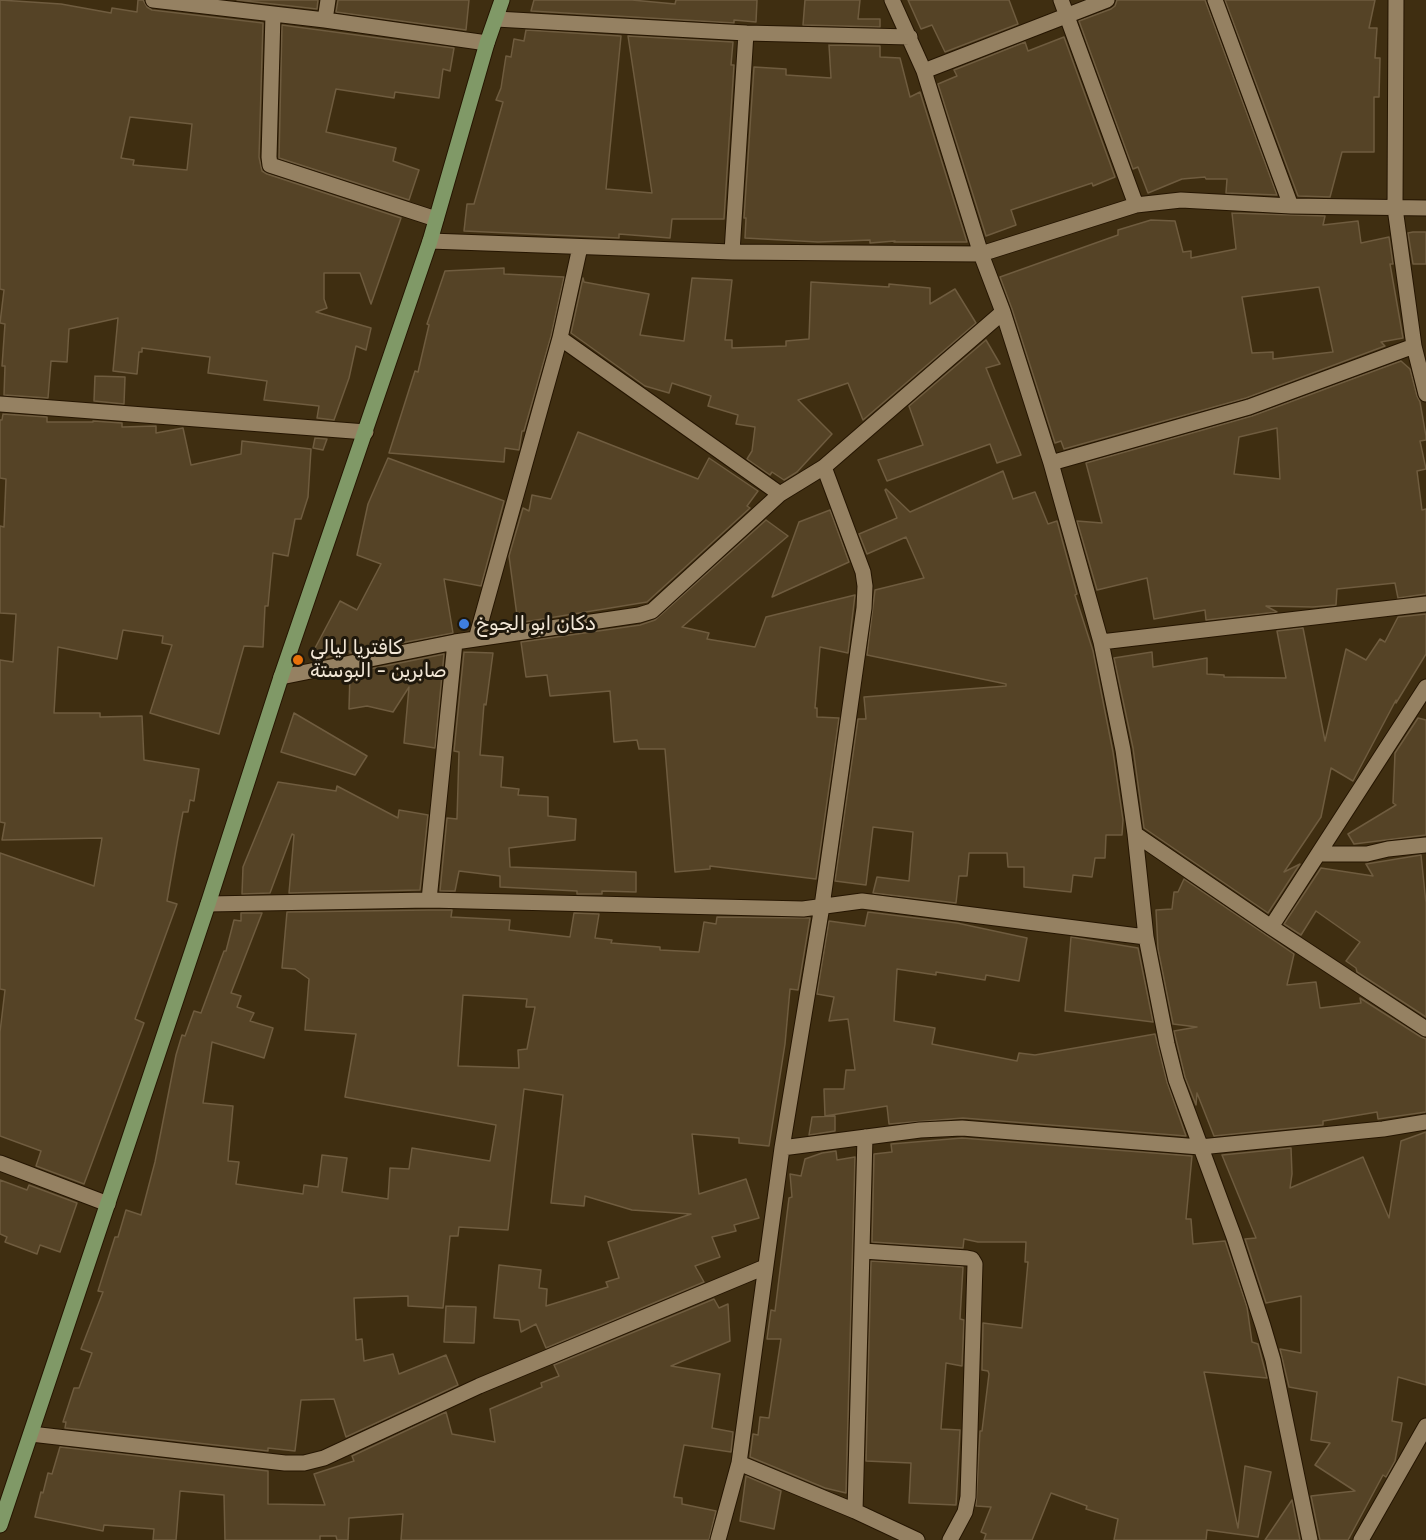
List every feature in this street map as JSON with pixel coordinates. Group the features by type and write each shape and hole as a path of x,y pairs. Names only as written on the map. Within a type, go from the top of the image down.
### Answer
{"street":[{"path":"153,0 325,20 487,43"},
{"path":"325,20 327,0"},
{"path":"0,1526 208,904 281,677 430,241 487,43 502,0"},
{"path":"892,0 924,71 981,254 1003,312 1051,464 1101,642 1117,714 1135,834 1146,937 1167,1044 1176,1080 1234,1237 1273,1360 1310,1540"},
{"path":"1061,0 1136,205"},
{"path":"924,71 1107,0"},
{"path":"1215,0 1292,206"},
{"path":"1396,0 1395,208 1414,346 1426,394"},
{"path":"273,14 270,165 436,219"},
{"path":"496,19 746,33 910,37"},
{"path":"732,252 746,33"},
{"path":"430,241 732,252 981,254 1136,205 1180,200 1292,206 1426,208"},
{"path":"476,639 560,338 580,247"},
{"path":"281,677 455,642 639,615 652,611 780,494 824,467 1003,312"},
{"path":"560,338 780,494"},
{"path":"1051,464 1249,407 1414,346"},
{"path":"0,404 366,432"},
{"path":"718,1540 739,1463 782,1148 822,906 866,586 863,572 824,467"},
{"path":"1101,642 1426,604"},
{"path":"429,900 455,642"},
{"path":"1271,927 1426,687"},
{"path":"1135,834 1426,1029"},
{"path":"1318,854 1367,854 1426,845"},
{"path":"208,904 429,900 803,909 862,901 1146,937"},
{"path":"782,1148 920,1130 962,1128 1200,1147 1383,1129 1426,1122"},
{"path":"855,1511 866,1137"},
{"path":"0,1163 108,1204"},
{"path":"863,1251 967,1258 972,1259 975,1264 968,1497 965,1512 950,1540"},
{"path":"31,1434 285,1463 304,1463 324,1458 479,1386 765,1267"},
{"path":"1361,1540 1426,1426"},
{"path":"739,1463 855,1511 917,1540"}],"building":[{"path":"0,0 61,4 111,13 112,8 137,12 138,0 143,0 152,10 263,23 259,157 262,171 401,218 371,304 360,273 324,273 324,299 327,308 316,312 371,328 366,350 356,346 349,378 334,420 317,418 319,406 264,400 267,381 208,373 210,357 142,348 142,352 139,352 137,374 113,371 118,318 69,329 67,362 51,361 48,398 4,395 5,366 2,366 5,324 0,323 4,290 0,289","holes":["130,117 192,124 187,170 133,165 134,160 121,158"]},
{"path":"237,0 318,0 317,9"},
{"path":"338,0 469,0 466,30 336,12"},
{"path":"534,0 632,0 675,4 676,0 757,0 756,22 734,20 734,23 531,11"},
{"path":"805,0 860,0 858,19 880,19 880,27 803,25"},
{"path":"908,0 1009,0 1018,24 945,52 932,25 921,29"},
{"path":"1117,0 1205,0 1277,195 1226,193 1227,179 1206,179 1205,177 1182,179 1148,193 1138,167 1133,169 1079,21 1111,9"},
{"path":"1225,0 1375,0 1369,28 1377,28 1375,58 1380,58 1379,97 1374,97 1374,152 1342,152 1330,197 1298,196"},
{"path":"282,25 454,48 450,71 443,69 439,98 395,92 394,98 336,89 326,132 396,148 393,161 419,170 409,200 279,158"},
{"path":"526,30 621,36 606,189 652,193 628,36 733,42 731,65 734,65 724,219 672,219 670,238 619,234 619,238 464,231 467,204 474,204 503,102 496,100 501,88 506,56 511,57 514,39 524,41"},
{"path":"1064,37 1115,177 1093,186 1092,183 1011,210 1016,225 986,236 938,84 957,76 954,70 1025,42 1028,51"},
{"path":"829,45 880,46 880,57 900,58 910,97 920,92 967,242 870,243 870,240 818,242 745,238 746,218 744,218 754,67 786,69 786,75 831,78"},
{"path":"1232,213 1325,216 1323,225 1358,221 1361,243 1389,237 1393,264 1390,264 1403,338 1381,342 1385,346 1246,398 1064,449 1061,441 1055,443 1000,277 1118,235 1118,230 1151,220 1175,221 1183,252 1191,251 1191,258 1236,249","holes":["1319,287 1333,352 1273,359 1273,352 1252,353 1242,297"]},
{"path":"1426,232 1426,264 1413,264 1408,233"},
{"path":"504,268 504,274 564,277 551,336 524,431 522,431 519,450 505,448 504,462 389,453 415,371 418,372 429,325 427,324 445,271"},
{"path":"583,278 584,282 649,294 640,335 684,341 692,278 732,280 725,340 732,340 732,348 786,346 786,341 809,339 811,282 889,287 889,284 930,288 930,304 955,289 976,323 863,420 848,383 798,400 832,434 797,472 784,480 772,472 770,475 747,459 752,451 755,427 736,424 738,415 708,406 711,396 672,383 669,393 645,386 571,333"},
{"path":"986,340 1000,364 986,368 1021,455 997,463 990,444 887,481 878,460 923,445 909,406"},
{"path":"1401,361 1410,369 1420,402 1426,436 1426,440 1420,441 1426,469 1417,471 1422,510 1426,509 1426,594 1398,598 1395,583 1337,589 1336,605 1266,606 1277,612 1206,620 1205,610 1154,619 1147,578 1097,590 1077,521 1102,523 1086,463 1252,416","holes":["1277,428 1280,479 1234,474 1239,437"]},
{"path":"95,376 125,377 124,404 94,401"},
{"path":"3,414 47,417 47,422 93,421 122,423 122,427 156,426 156,433 183,428 191,465 241,454 242,441 311,449 308,497 301,519 295,519 288,556 273,553 268,606 265,606 263,647 244,646 219,734 150,713 172,645 162,643 163,636 123,630 117,659 58,647 54,713 100,713 100,717 142,716 144,760 199,769 194,801 190,800 188,812 183,812 167,901 177,904 135,1019 144,1023 84,1184 36,1166 41,1151 0,1136 0,1032 5,990 0,989 0,853 94,886 102,838 2,840 5,823 0,822 0,660 13,662 16,614 0,613 0,526 4,527 6,479 0,478 0,420"},
{"path":"578,432 698,479 709,458 758,491 747,506 750,508 647,602 518,623 509,556 523,508 529,511 532,495 551,499"},
{"path":"315,438 327,439 323,450 313,448"},
{"path":"388,458 504,501 481,586 444,579 453,633 350,653 350,651 326,658 314,650 340,601 357,610 381,564 357,555 368,504"},
{"path":"1003,471 1013,499 1035,492 1048,524 1057,521 1077,594 1075,595 1093,651 1113,752 1123,820 1122,835 1106,835 1105,858 1095,858 1092,877 1073,875 1071,892 1024,887 1024,867 1008,867 1007,853 969,853 967,876 959,876 956,903 873,893 877,877 909,881 913,832 873,827 866,885 835,881 858,719 866,719 864,697 1006,686 1006,684 867,655 875,590 924,578 906,537 867,554 859,534 897,518 886,489 910,512"},
{"path":"830,510 849,562 772,597 799,522"},
{"path":"766,520 788,536 682,627 709,633 707,639 755,647 766,617 855,595 848,653 820,647 815,708 817,708 817,717 839,718 816,879 710,866 710,869 675,872 665,749 639,749 637,740 614,742 610,691 550,696 547,675 526,677 521,642 640,625 655,620"},
{"path":"1426,614 1426,654 1396,703 1396,700 1353,781 1331,768 1321,817 1284,872 1300,864 1268,913 1144,828 1133,748 1114,658 1152,652 1153,667 1207,658 1207,674 1224,675 1224,677 1286,678 1277,631 1303,628 1325,741 1346,649 1366,660 1380,639 1385,642 1398,617"},
{"path":"464,652 493,653 486,705 484,704 480,755 503,757 501,787 519,789 518,795 548,797 548,816 576,819 575,840 509,848 510,867 636,872 636,892 602,891 602,894 577,894 577,891 500,887 500,876 459,871 455,891 440,891 447,818 457,819 459,752 454,751"},
{"path":"444,654 435,748 404,743 409,687 393,712 367,706 349,709 350,673"},
{"path":"294,713 367,756 355,775 281,752"},
{"path":"1418,718 1426,720 1426,835 1354,844 1348,834 1396,805 1393,803 1395,753"},
{"path":"278,782 336,791 337,786 398,818 399,810 428,815 420,890 289,893 294,835 292,834 270,893 242,894 243,867"},
{"path":"1421,855 1426,903 1426,1017 1357,972 1356,968 1346,961 1360,942 1316,911 1301,935 1284,924 1321,868 1373,876 1366,864"},
{"path":"1184,879 1294,954 1287,985 1316,982 1320,1008 1361,1003 1360,998 1426,1039 1426,1112 1378,1119 1377,1112 1323,1121 1323,1125 1214,1136 1197,1093 1196,1105 1185,1077 1174,1031 1197,1027 1173,1024 1158,949 1156,910 1172,909 1174,892 1178,892"},
{"path":"452,910 451,917 510,920 509,930 570,937 574,913 599,914 595,938 612,940 611,943 660,947 660,950 699,952 704,922 716,924 717,917 810,918 798,990 790,989 785,1044 769,1146 739,1143 739,1138 692,1134 699,1194 746,1179 759,1218 734,1225 736,1231 712,1237 720,1257 695,1266 704,1282 546,1348 536,1324 521,1332 519,1320 494,1318 499,1265 541,1270 539,1288 547,1289 546,1306 608,1287 606,1282 619,1278 608,1242 691,1214 632,1210 585,1196 584,1206 551,1203 563,1095 524,1089 508,1230 459,1227 458,1236 450,1236 443,1308 408,1306 408,1296 354,1298 356,1340 362,1339 364,1361 393,1354 399,1374 446,1355 458,1385 346,1437 334,1399 301,1400 295,1451 268,1448 268,1451 65,1428 66,1422 63,1422 74,1388 79,1388 92,1353 81,1349 103,1292 98,1291 115,1237 118,1237 126,1210 141,1215 155,1162 182,1035 185,1036 194,1011 201,1013 224,951 226,951 234,920 241,921 241,913 262,913 231,993 241,996 237,1007 254,1013 250,1021 273,1028 264,1058 212,1042 203,1103 233,1106 228,1161 239,1162 236,1184 303,1194 304,1185 318,1187 322,1155 347,1158 342,1192 388,1199 390,1168 409,1169 412,1148 490,1161 496,1125 345,1097 356,1034 305,1030 309,979 295,969 282,968 287,912","holes":["463,995 527,999 526,1007 535,1007 527,1049 518,1050 519,1068 458,1066"]},
{"path":"868,912 957,923 1027,938 1019,981 986,975 985,980 936,972 936,975 897,969 894,1021 935,1028 932,1044 1017,1061 1019,1053 1035,1055 1155,1034 1167,1082 1186,1136 963,1118 889,1124 887,1106 825,1116 824,1089 844,1089 846,1070 855,1070 848,1019 829,1021 834,997 817,994 829,921 865,926"},
{"path":"1071,937 1138,948 1153,1022 1065,1011"},
{"path":"835,1116 835,1131 809,1135 812,1117"},
{"path":"1426,1132 1426,1385 1398,1377 1392,1421 1402,1423 1395,1461 1386,1477 1383,1475 1348,1540 1320,1540 1311,1496 1355,1491 1315,1465 1330,1443 1311,1440 1317,1392 1289,1387 1280,1349 1301,1353 1301,1296 1266,1303 1245,1239 1256,1238 1222,1155 1291,1148 1290,1188 1363,1157 1389,1218 1401,1141"},
{"path":"962,1138 1192,1156 1186,1219 1191,1219 1193,1244 1225,1241 1247,1307 1252,1342 1258,1344 1267,1378 1204,1372 1238,1528 1245,1466 1271,1472 1258,1537 1207,1530 1206,1540 1114,1540 1118,1519 1086,1509 1087,1506 1051,1493 1032,1540 984,1540 986,1534 981,1532 991,1507 976,1506 980,1431 982,1431 989,1374 988,1371 982,1370 983,1323 1022,1328 1028,1262 1025,1262 1026,1242 978,1242 964,1239 963,1248 872,1242 874,1154 892,1152 891,1144"},
{"path":"836,1151 837,1160 855,1157 846,1493 825,1488 750,1457 753,1434 758,1435 760,1417 769,1418 781,1339 767,1339 771,1310 775,1311 789,1198 792,1197 790,1174 801,1176 805,1159"},
{"path":"0,1180 27,1190 29,1185 77,1203 60,1252 40,1245 37,1254 5,1242 7,1237 0,1234"},
{"path":"871,1261 963,1267 960,1319 964,1320 962,1366 946,1363 941,1429 960,1430 956,1505 909,1503 911,1463 866,1461"},
{"path":"714,1299 719,1308 728,1304 730,1341 671,1366 720,1374 712,1428 733,1432 731,1452 684,1445 674,1497 682,1498 682,1504 716,1511 709,1540 401,1540 403,1514 349,1518 348,1540 337,1540 336,1536 320,1536 320,1540 225,1540 224,1495 180,1491 176,1540 153,1540 154,1529 104,1525 103,1531 35,1517 41,1492 43,1493 48,1473 52,1474 60,1447 268,1471 268,1504 325,1505 314,1474 354,1461 352,1456 446,1412 452,1434 495,1442 490,1409 542,1387 541,1383 559,1376 554,1365"},
{"path":"446,1306 476,1307 474,1343 444,1342"},
{"path":"746,1476 781,1491 774,1529 740,1521"},
{"path":"1292,1500 1300,1540 1265,1540"}],"place":[{"name":"دكان ابو الجوخ","path":"464,624"},
{"name":"كافتريا ليالي صابرين - البوستة","path":"298,660"}]}
